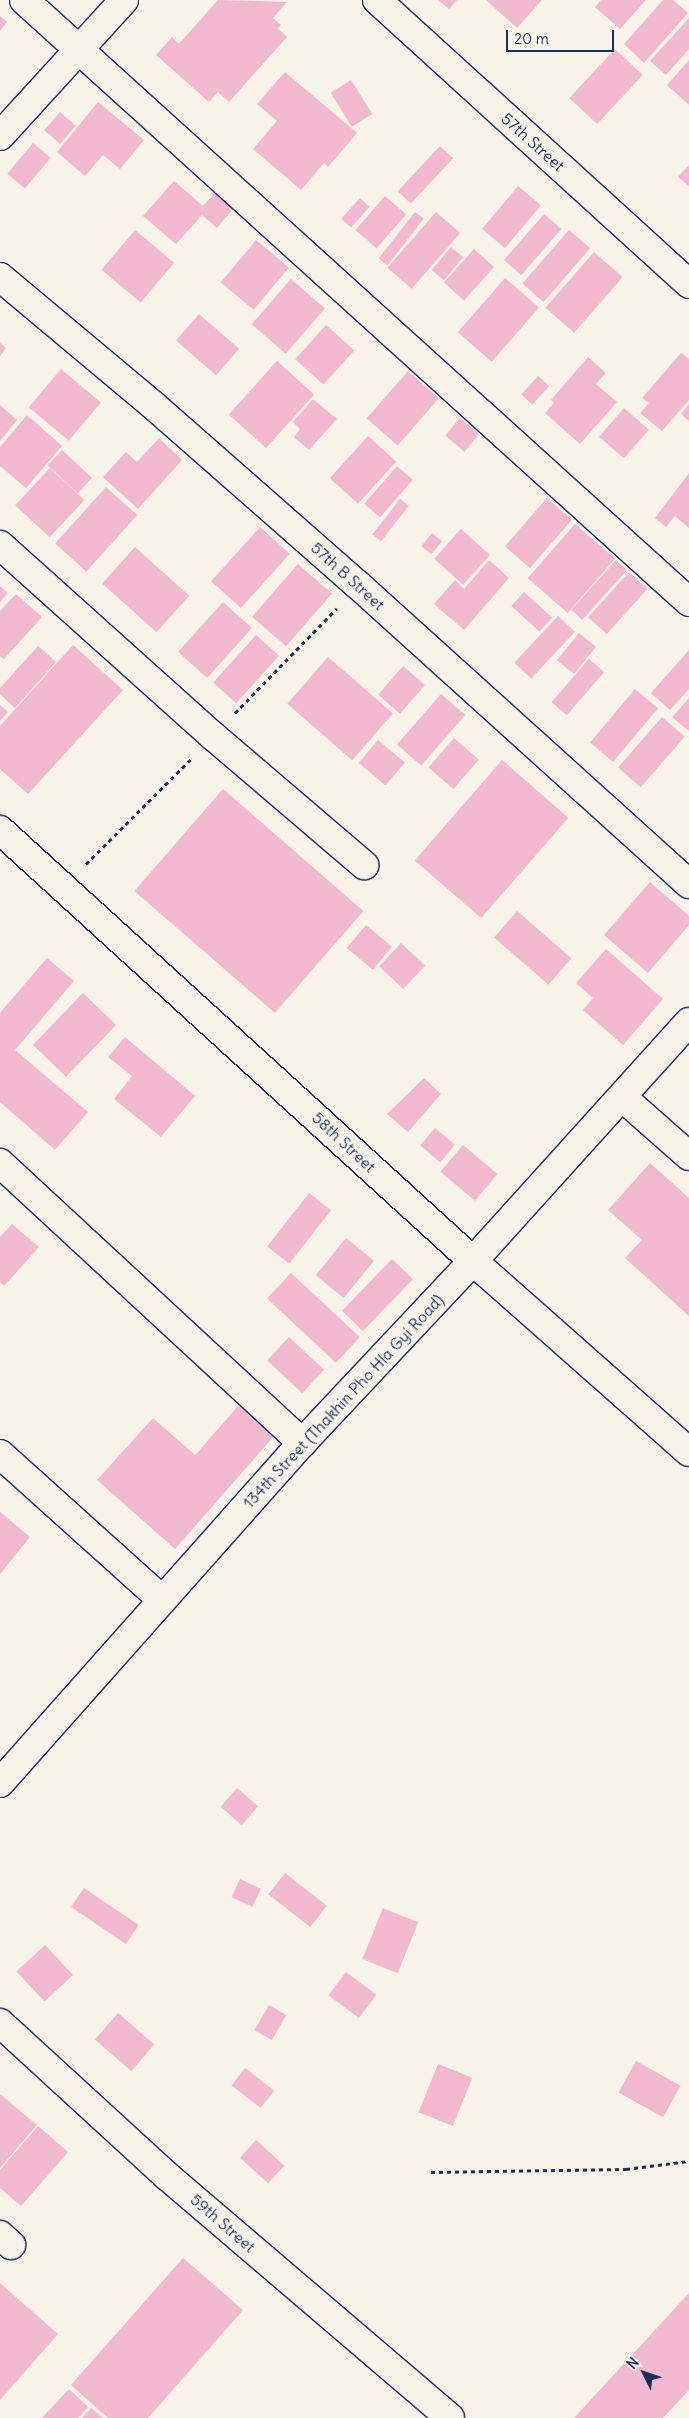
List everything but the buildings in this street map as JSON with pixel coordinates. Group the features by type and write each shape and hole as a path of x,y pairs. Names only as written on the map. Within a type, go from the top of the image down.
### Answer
{"street":[{"path":"24,0 689,602"},
{"path":"0,136 124,0"},
{"name":"57th Street","path":"377,0 689,284"},
{"name":"57th B Street","path":"0,277 154,405 358,585 689,884"},
{"path":"0,545 213,736 364,865"},
{"name":"58th Street","path":"0,830 474,1261 689,1452"},
{"name":"134th Street (Thakhin Pho Hla Gyi Road)","path":"0,1783 161,1599 302,1443 474,1261 689,1022"},
{"path":"622,1097 689,1156"},
{"path":"0,1164 302,1443"},
{"path":"0,1454 161,1599"},
{"name":"59th Street","path":"0,2023 168,2176 450,2418"}],"path":[{"path":"432,2172 626,2169 689,2161"}]}
